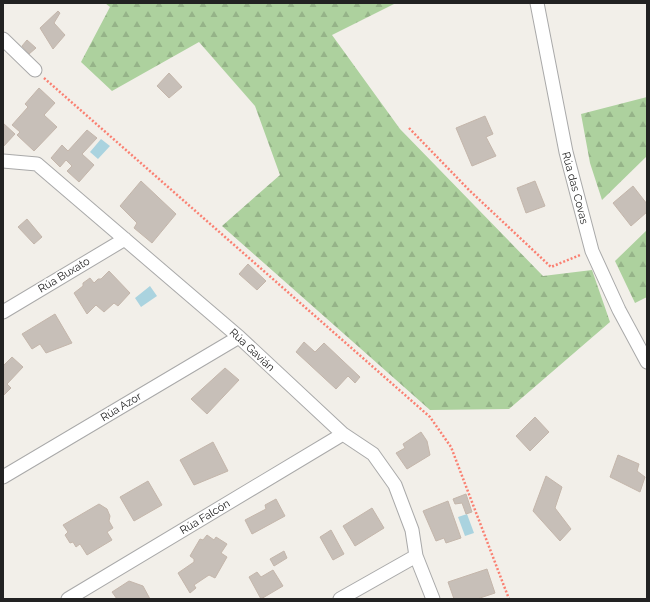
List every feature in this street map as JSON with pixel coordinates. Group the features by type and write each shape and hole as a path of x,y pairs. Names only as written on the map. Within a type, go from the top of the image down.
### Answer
{"street":[{"name":"Rúa das Covas","path":"537,3 566,152 592,251 619,310 647,362"},
{"path":"3,39 35,70"},
{"name":"Rúa Gavián","path":"3,161 37,164 239,337 343,434 373,454 395,485 412,530 416,556 432,599"},
{"name":"Rúa Buxato","path":"3,312 125,239"},
{"name":"Rúa Azor","path":"3,477 239,337"},
{"name":"Rúa Falcón","path":"68,599 91,592 343,434"},
{"path":"340,599 416,556"}],"path":[{"path":"35,70 430,417 450,447 509,599"},
{"path":"409,128 469,190 551,267 592,251"}],"green space":[{"path":"105,3 396,3 332,35 400,129 543,276 592,270 610,322 509,409 430,410 222,226 280,175 255,106 199,42 112,91 81,62 110,7"},
{"path":"647,97 647,156 602,200 590,163 581,114"},
{"path":"647,230 647,297 635,303 615,261"}],"water":[{"path":"101,139 110,146 98,159 90,152"},
{"path":"150,286 157,296 141,307 135,298"},
{"path":"467,514 474,533 465,536 458,517"}],"building":[{"path":"58,11 60,13 54,23 65,35 53,49 40,28"},
{"path":"27,40 36,48 29,54 22,46"},
{"path":"169,73 182,87 169,98 157,86"},
{"path":"39,88 55,103 44,115 57,127 34,151 17,135 20,132 12,125 28,107 25,104"},
{"path":"485,116 493,134 486,137 496,156 472,166 456,128"},
{"path":"3,123 15,134 3,147"},
{"path":"87,130 97,138 82,154 94,165 79,182 67,171 72,166 66,160 60,167 51,158 62,145 68,151"},
{"path":"141,181 176,214 152,243 134,228 137,223 120,206"},
{"path":"535,181 545,206 526,213 517,188"},
{"path":"633,186 647,204 647,212 631,226 613,203"},
{"path":"27,219 42,237 34,244 18,227"},
{"path":"248,264 266,281 257,290 239,274"},
{"path":"109,271 130,293 118,306 114,303 104,312 96,305 87,314 74,293 90,278 94,283 98,279 101,279"},
{"path":"55,314 72,343 46,353 40,344 32,349 22,334"},
{"path":"304,342 315,352 324,343 360,377 355,383 348,376 336,389 296,352"},
{"path":"12,357 23,367 7,384 11,388 3,396 3,364 4,365"},
{"path":"225,368 239,380 207,414 191,399"},
{"path":"535,417 549,432 530,451 516,436"},
{"path":"421,432 427,441 430,455 407,469 396,453 405,448 403,444"},
{"path":"213,442 228,471 194,485 180,460"},
{"path":"618,455 639,464 637,471 645,477 640,492 610,477"},
{"path":"546,476 562,487 555,508 571,529 560,541 533,511"},
{"path":"148,481 162,505 134,521 120,497"},
{"path":"466,494 472,512 466,514 462,503 455,504 453,499"},
{"path":"276,499 285,516 252,534 245,520 266,509 265,505"},
{"path":"448,501 461,538 446,543 444,538 436,541 423,511"},
{"path":"99,504 107,509 110,516 109,521 113,528 107,532 112,540 87,555 80,544 76,547 73,542 70,543 65,535 68,532 63,525"},
{"path":"372,508 384,528 355,546 343,526"},
{"path":"331,530 344,554 333,560 320,537"},
{"path":"207,535 214,540 216,537 227,544 221,553 227,557 215,578 209,575 194,585 196,588 190,593 178,573 194,562 194,559 190,556 200,539 203,540"},
{"path":"284,551 287,558 274,566 270,559"},
{"path":"487,569 495,593 477,599 454,599 448,582"},
{"path":"273,570 283,586 261,599 249,577 257,572 261,577"},
{"path":"129,581 143,586 150,599 117,599 112,592"}]}
